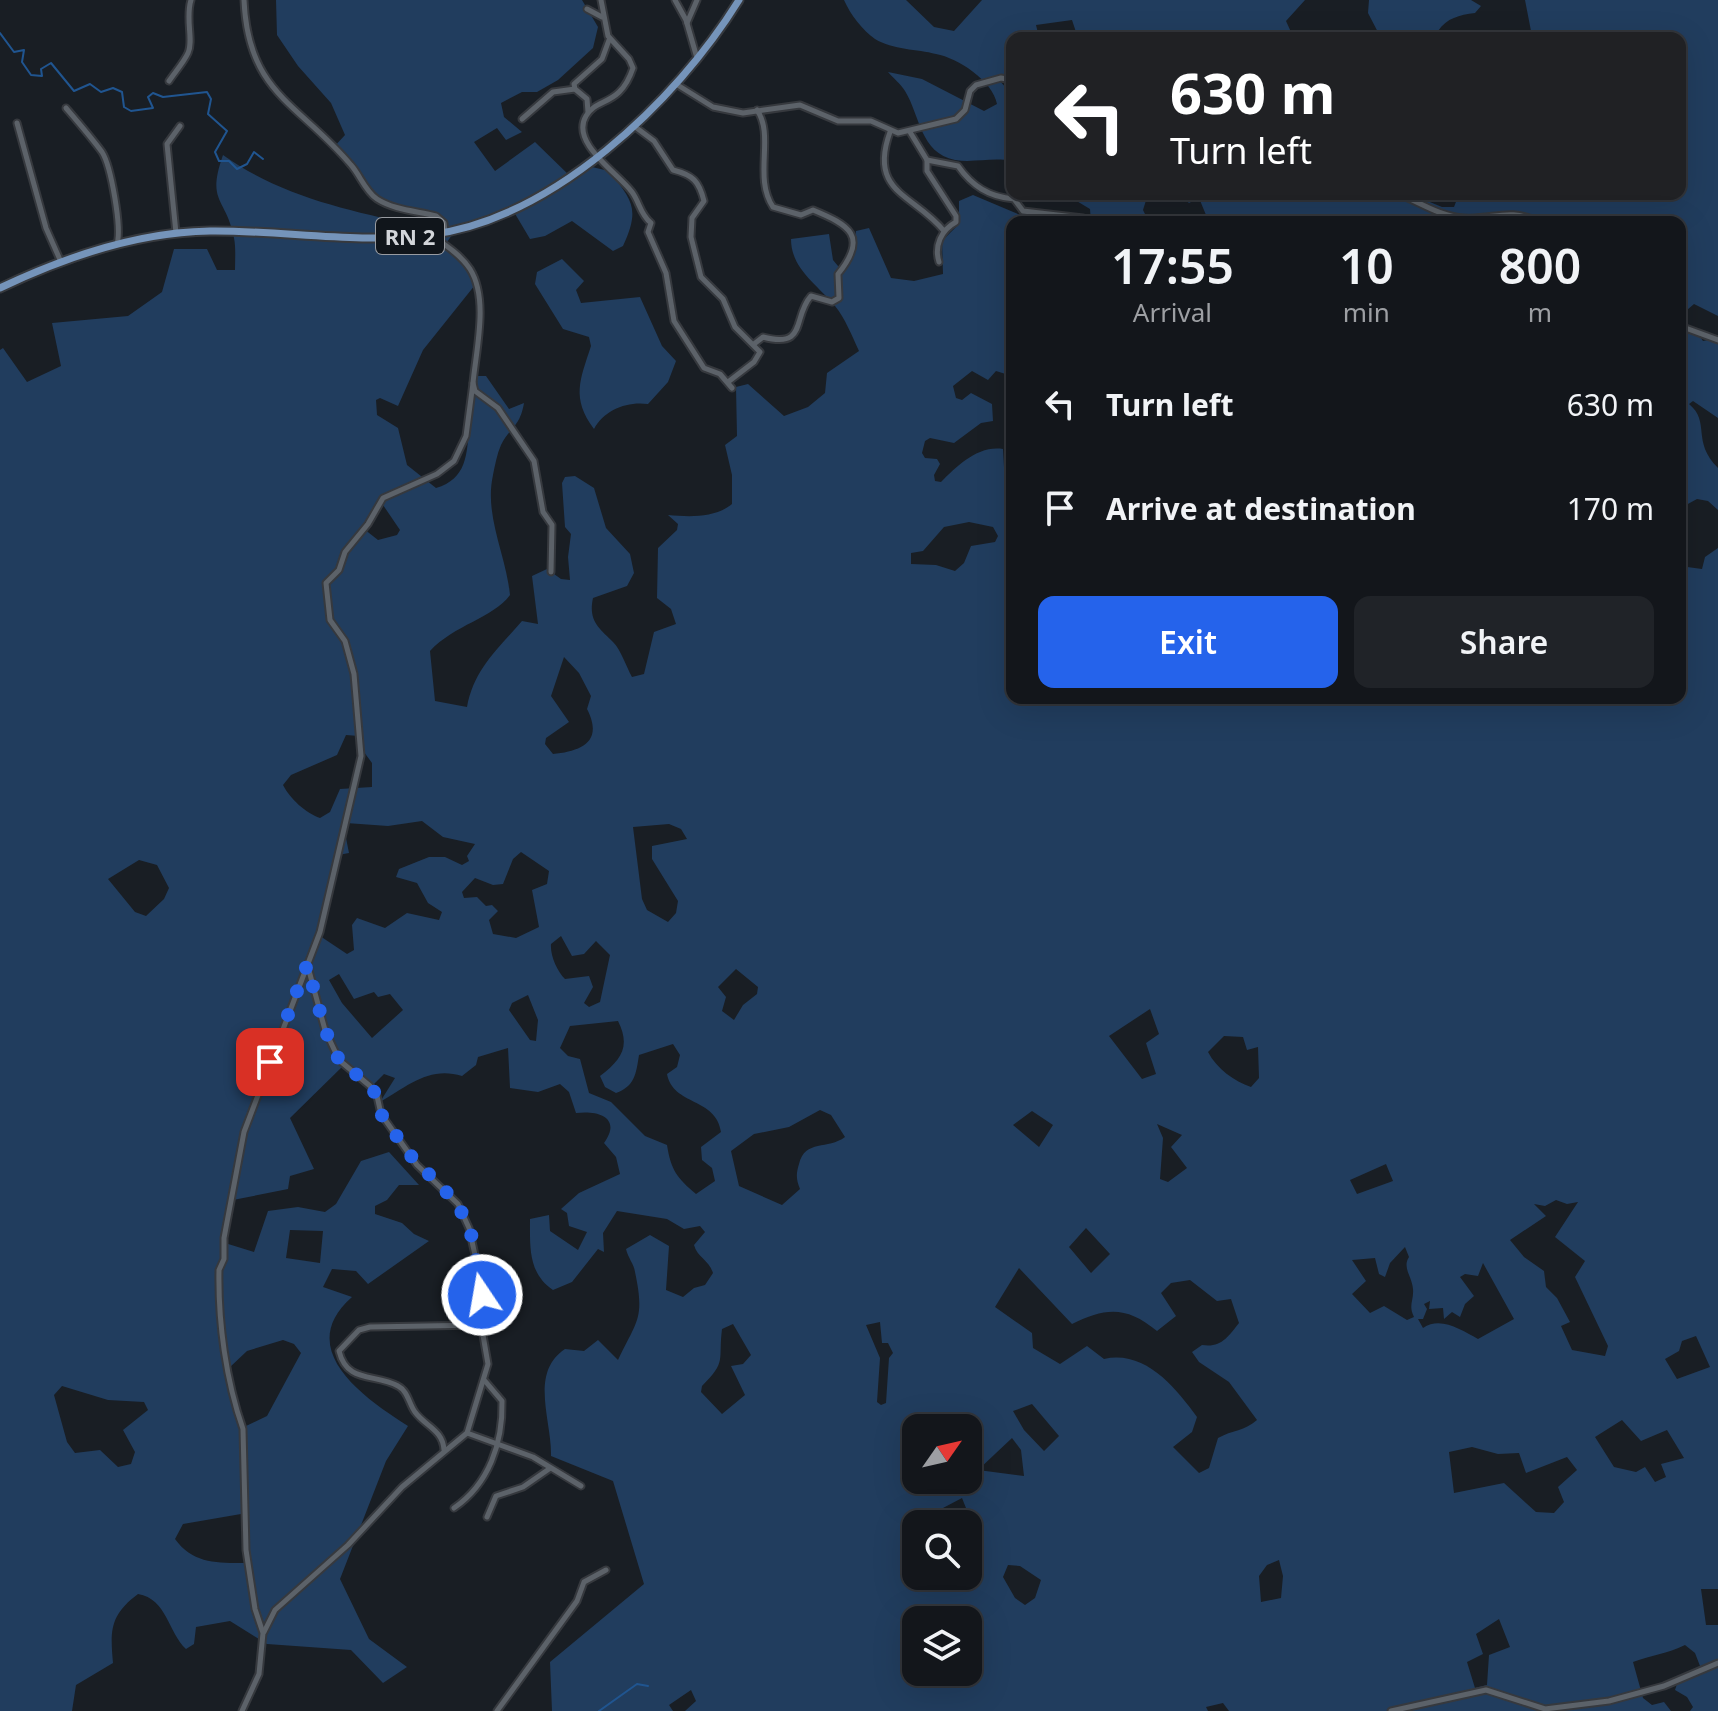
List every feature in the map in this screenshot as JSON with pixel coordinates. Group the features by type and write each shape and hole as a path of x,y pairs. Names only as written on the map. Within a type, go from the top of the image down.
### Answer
{"main road":[{"name":"RN 2","path":"0,288 116,245 176,233 430,235 511,210 549,190 633,125 676,84 739,0"}],"street":[{"path":"169,81 188,54 191,0"},
{"path":"244,0 247,42 252,56 294,112 350,163 375,198 436,216 444,223 445,232"},
{"path":"575,89 576,80 608,51 601,0"},
{"path":"675,0 687,24 697,59"},
{"path":"687,24 697,0"},
{"path":"587,9 603,18"},
{"path":"588,113 619,95 633,68 608,36"},
{"path":"676,84 713,107 743,113 800,105 838,121 871,121 890,132 911,131 956,119 967,105 970,91 981,82 1006,80"},
{"path":"522,119 553,92 575,89 587,99 584,130 595,157 611,168 633,193 643,217 651,223 648,232 666,273 674,321 704,368 730,385 759,357 754,344 735,327 723,299 701,277 691,237 692,218 704,201 699,185 689,174 673,170 654,141 633,125"},
{"path":"66,108 103,154 115,199 119,228 116,245"},
{"path":"754,344 763,337 776,343 786,339 802,322 811,296 832,302 839,298 838,274 847,262 853,239 845,224 813,210 801,215 773,207 762,177 763,124 757,110"},
{"path":"17,123 46,228 62,263"},
{"path":"176,233 167,144 180,126"},
{"path":"911,131 927,160 927,171 956,216 956,222 944,231 935,251 939,262"},
{"path":"890,132 883,163 892,189 944,231"},
{"path":"927,160 958,166 966,180 990,194 1006,197"},
{"path":"1015,200 1023,211 1032,209 1072,216"},
{"path":"1410,200 1450,216"},
{"path":"1488,216 1508,213 1518,216"},
{"path":"242,1711 259,1674 263,1633 249,1574 243,1429 235,1410 225,1349 219,1270 224,1259 224,1238 244,1132 320,932 361,756 354,674 345,641 330,620 324,592 326,583 339,570 345,552 368,524 383,498 437,474 454,461 466,436 478,324 474,278 466,264 430,235"},
{"path":"1686,328 1718,340"},
{"path":"473,383 475,391 488,399 506,419 520,446 534,461 543,512 552,525 551,572"},
{"path":"263,1633 275,1610 467,1433 488,1364 481,1325 481,1282 469,1228 458,1204 410,1155 381,1114 377,1096 370,1086 339,1060 325,1030 307,965"},
{"path":"444,1451 441,1437 419,1417 405,1392 388,1382 365,1379 346,1368 339,1351 359,1330 370,1327 481,1325"},
{"path":"454,1508 473,1496 494,1459 502,1401 484,1380"},
{"path":"467,1433 533,1457 581,1486"},
{"path":"487,1517 496,1496 523,1487 550,1468"},
{"path":"497,1711 577,1601 584,1582 606,1570"},
{"path":"1391,1711 1486,1690 1545,1709 1609,1701 1664,1686 1718,1663"}],"shaded area":[{"path":"276,0 582,0 598,27 593,48 558,80 537,92 522,92 501,103 504,117 522,132 506,140 497,128 474,142 495,171 535,142 572,178 592,167 609,171 624,190 631,206 631,223 623,246 613,251 572,221 545,236 530,239 514,212 452,235 447,242 472,271 475,285 423,350 398,406 380,398 376,400 377,415 398,428 407,465 436,488 454,478 463,464 476,376 486,376 509,409 524,403 517,422 500,448 491,490 493,520 510,595 494,610 450,635 430,651 435,701 467,707 475,681 496,650 522,621 538,624 532,576 547,569 561,579 570,580 568,557 571,534 565,527 562,483 565,477 575,476 594,488 606,528 630,554 634,573 627,586 593,598 592,613 599,628 618,649 632,677 644,674 654,632 676,624 671,609 657,598 658,548 677,530 678,524 668,515 710,514 732,504 732,475 725,445 737,436 736,387 748,384 784,416 808,407 825,393 827,373 859,351 839,311 800,268 791,239 829,234 833,260 843,272 852,259 856,231 869,228 891,278 914,281 943,274 942,241 959,224 959,201 973,195 1023,216 1006,216 1006,374 996,371 988,380 972,371 953,386 956,398 962,400 971,393 992,404 993,421 981,423 954,443 930,438 925,441 922,453 925,458 937,459 940,464 934,475 935,481 941,482 977,453 1003,449 1006,469 1006,704 1686,704 1686,567 1702,569 1705,557 1718,548 1718,1589 1701,1589 1706,1625 1718,1625 1718,1711 1690,1711 1693,1707 1687,1697 1675,1690 1679,1678 1700,1666 1695,1653 1685,1645 1633,1662 1643,1698 1652,1705 1664,1702 1671,1711 1229,1711 1223,1703 1206,1707 1208,1711 685,1711 696,1701 691,1690 669,1705 673,1711 552,1711 550,1662 644,1584 613,1481 551,1456 545,1398 548,1371 554,1359 565,1349 584,1351 598,1340 618,1360 639,1310 634,1269 626,1249 650,1235 669,1246 666,1290 683,1297 694,1288 705,1285 713,1273 694,1245 705,1232 700,1226 684,1229 667,1219 617,1211 603,1233 604,1252 598,1249 572,1282 553,1290 545,1283 532,1259 530,1219 549,1215 550,1231 578,1250 587,1232 569,1226 567,1213 561,1209 579,1193 620,1174 616,1157 604,1143 609,1134 609,1122 593,1113 576,1113 569,1092 560,1084 538,1092 510,1088 508,1048 478,1057 476,1065 462,1076 439,1074 419,1079 380,1102 395,1078 384,1074 372,1086 344,1065 290,1118 314,1169 290,1176 288,1189 233,1200 225,1243 254,1252 268,1211 298,1207 325,1212 336,1204 361,1161 389,1152 419,1185 399,1185 387,1200 375,1206 375,1214 402,1223 414,1234 429,1241 368,1284 356,1271 332,1269 323,1287 352,1297 336,1316 330,1335 332,1353 341,1370 355,1387 408,1426 386,1461 340,1579 369,1639 407,1667 383,1683 351,1650 267,1644 230,1621 196,1627 194,1644 186,1649 155,1602 138,1594 122,1609 114,1624 113,1663 76,1685 72,1711 0,1711 0,350 3,348 27,382 61,366 52,323 128,316 162,292 174,249 207,249 217,270 235,270 231,225 217,192 216,182 223,155 267,181 313,199 411,224 426,221 426,216 373,197 355,170 333,148 345,135 331,103 298,66 277,35","holes":["383,505 400,530 397,535 378,540 364,529","969,522 993,527 998,536 995,542 971,546 964,563 955,571 936,565 911,564 911,553 923,551 944,527","564,657 579,673 591,696 587,709 593,730 587,743 581,747 553,754 545,744 546,738 569,722 551,696","346,735 359,736 361,748 372,763 372,787 340,789 330,812 320,818 304,809 286,790 283,785 291,775 337,755","422,821 443,837 475,844 467,856 469,861 462,865 445,857 429,857 399,869 396,877 417,883 428,903 442,912 439,920 407,913 385,928 357,918 352,925 354,950 347,954 320,936 338,855 349,853 344,828 346,823 388,826","669,824 681,829 687,839 652,846 652,859 678,901 676,913 668,922 647,910 642,899 633,827","521,852 549,871 547,884 532,890 539,927 516,938 493,934 489,920 498,911 492,905 486,906 477,897 464,898 462,892 475,878 493,885 503,884 513,859","139,860 157,865 169,888 164,899 146,916 135,912 108,879","561,936 572,956 584,954 596,941 610,955 600,1002 589,1007 584,1003 593,987 589,976 565,979 559,972 551,944","736,969 758,987 757,994 743,1005 734,1020 722,1011 726,997 718,987","339,974 354,999 374,992 378,997 390,994 403,1010 372,1038 342,1003 329,980","528,995 538,1020 536,1041 530,1040 509,1010 512,1003","1150,1009 1159,1034 1146,1043 1156,1074 1142,1079 1109,1036","618,1021 624,1046 614,1064 600,1076 605,1087 616,1093 631,1083 639,1055 673,1044 680,1055 677,1067 667,1074 671,1084 677,1092 711,1113 721,1132 701,1147 702,1160 712,1168 715,1181 696,1194 676,1173 667,1145 645,1136 611,1102 589,1093 580,1059 568,1056 560,1048 570,1026","1224,1036 1243,1037 1247,1050 1258,1047 1259,1078 1251,1087 1238,1081 1226,1074 1208,1052","820,1110 831,1115 845,1137 806,1151 797,1171 800,1189 782,1205 739,1186 731,1151 754,1134 789,1127","1032,1111 1053,1125 1039,1147 1013,1125","1157,1124 1182,1135 1171,1147 1187,1168 1168,1182 1160,1179 1163,1138","1386,1164 1393,1181 1357,1194 1350,1180","1556,1200 1567,1204 1578,1202 1555,1237 1585,1261 1575,1277 1608,1346 1605,1356 1572,1350 1561,1326 1570,1322 1557,1298 1546,1287 1544,1271 1524,1257 1510,1240 1546,1216 1534,1204 1545,1206","1086,1228 1110,1254 1091,1273 1069,1247","290,1230 323,1231 320,1263 286,1258","1405,1247 1409,1257 1407,1265 1413,1289 1411,1306 1414,1317 1407,1320 1384,1306 1370,1313 1352,1294 1366,1281 1352,1260 1375,1258 1379,1274 1385,1277 1390,1263","1483,1263 1514,1319 1478,1339 1444,1324 1423,1328 1418,1319 1423,1319 1427,1309 1424,1304 1430,1301 1429,1309 1443,1308 1444,1319 1452,1312 1460,1317 1465,1304 1474,1296 1460,1277 1465,1274 1478,1276","1019,1268 1072,1324 1095,1314 1116,1312 1136,1317 1157,1331 1176,1316 1161,1293 1171,1283 1190,1280 1217,1301 1231,1299 1239,1323 1224,1340 1214,1345 1202,1345 1192,1352 1199,1362 1229,1382 1257,1420 1218,1438 1209,1468 1199,1473 1173,1447 1192,1432 1197,1417 1158,1373 1133,1360 1104,1359 1087,1346 1060,1364 1033,1348 1032,1333 995,1307","880,1322 882,1343 888,1343 893,1353 889,1358 886,1403 881,1405 877,1402 880,1358 866,1325","733,1324 751,1355 743,1364 731,1366 745,1395 722,1414 701,1392 718,1365 722,1329","1696,1336 1710,1367 1677,1379 1665,1359 1679,1351 1682,1341","283,1340 294,1344 301,1353 267,1416 246,1426 235,1404 229,1368 247,1351","62,1386 108,1400 144,1402 148,1410 123,1430 135,1452 131,1464 118,1467 100,1450 75,1453 67,1442 54,1395","1032,1404 1059,1436 1044,1451 1024,1430 1013,1411","1622,1420 1641,1441 1667,1430 1684,1458 1661,1464 1666,1477 1655,1482 1645,1467 1636,1472 1614,1467 1595,1437","1472,1447 1498,1454 1519,1453 1526,1473 1567,1457 1577,1470 1558,1487 1564,1502 1554,1513 1536,1512 1504,1483 1454,1493 1449,1452","241,1514 246,1563 206,1560 182,1547 175,1539 183,1524","1279,1560 1283,1576 1281,1598 1261,1602 1259,1576 1267,1565","1008,1565 1020,1566 1041,1580 1035,1598 1025,1605 1015,1598 1003,1577","1499,1619 1510,1647 1489,1655 1487,1685 1475,1688 1467,1662 1483,1654 1476,1634"]},
{"path":"844,0 906,0 934,27 954,31 982,0 1305,0 1286,21 1291,32 1076,32 1072,20 1036,25 1038,32 1006,32 1006,77 996,77 1006,88 1006,161 955,160 935,150 922,132 905,91 888,72 922,79 984,111 997,104 982,79 945,56 889,45 875,39"},
{"path":"1369,0 1471,0 1481,6 1475,13 1449,20 1438,32 1378,32 1368,13"},
{"path":"1525,0 1718,0 1718,316 1694,304 1686,311 1686,216 1205,216 1200,200 1425,200 1442,207 1454,207 1457,200 1686,200 1686,32 1528,32 1531,31"},
{"path":"1075,200 1146,200 1143,210 1146,216 1091,216 1090,209"},
{"path":"562,259 584,281 576,290 581,303 640,297 662,346 676,361 668,382 648,404 617,408 598,422 594,429 580,398 581,379 591,346 589,337 563,329 535,284 537,272"},
{"path":"1686,329 1696,331 1703,341 1718,338 1718,418 1693,401 1689,404 1699,418 1705,449 1718,468 1718,510 1708,501 1697,499 1686,505"}],"waterway":[{"path":"0,33 14,52 24,50 22,62 31,75 42,76 41,69 51,63 74,91 90,84 101,92 113,88 122,92 124,107 131,111 153,108 148,97 153,93 163,97 207,92 211,99 208,114 227,131 215,152 219,161 229,161 237,169 247,164 254,152 263,159"},
{"path":"599,1711 637,1684 648,1686"}],"route":[{"path":"270,1062 307,965 325,1030 339,1060 370,1086 377,1096 381,1114 401,1137 417,1165 458,1204 472,1237 482,1295"}]}
